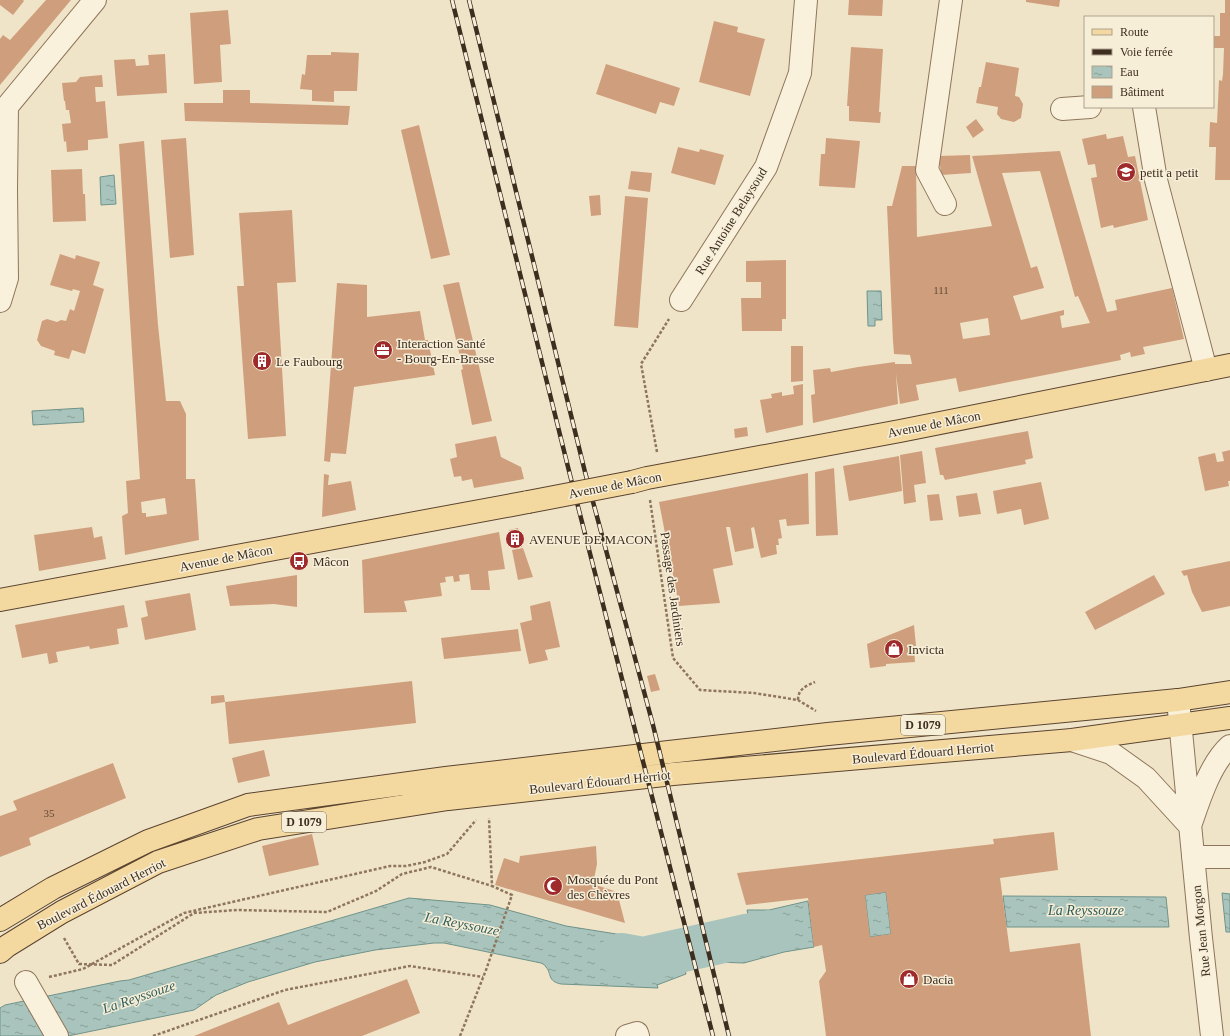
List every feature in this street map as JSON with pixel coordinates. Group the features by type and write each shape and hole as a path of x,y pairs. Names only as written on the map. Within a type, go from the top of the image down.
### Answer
{"main road":[{"name":"Avenue de Mâcon","path":"0,600 900,431 1230,365"},
{"name":"Boulevard Édouard Herriot","path":"0,920 52,888 148,841 248,805 446,778 828,734 1178,700 1230,692"},
{"name":"Boulevard Édouard Herriot","path":"0,952 53,917 158,862 258,829 448,799 490,800 673,774 1072,740 1230,718"}],"street":[{"path":"0,301 7,278 3,111 95,0"},
{"name":"Rue Antoine Belaysoud","path":"681,300 766,167 800,73 806,0"},
{"path":"944,204 927,170 951,0"},
{"path":"1062,109 1084,107"},
{"path":"1144,108 1156,180 1206,370"},
{"name":"Rue Jean Morgon","path":"1178,700 1212,1036"},
{"path":"1072,740 1111,754 1146,778 1190,826"},
{"name":"Rue Jean Morgon","path":"1190,826 1201,793 1221,754 1230,746"},
{"path":"1194,867 1230,857"},
{"path":"30,988 57,1036"},
{"path":"627,1036 637,1033 638,1036"}],"path":[{"name":"Passage des Jardiniers","path":"681,300 641,364 647,478 674,658 700,690 754,693 798,700 820,713"},
{"path":"798,700 800,691 816,682"},
{"path":"490,800 492,886"},
{"path":"30,988 83,970 184,913 246,898 362,874 390,866 406,866 425,862 447,854 490,800"},
{"path":"53,917 78,964 112,965 194,913 236,910 328,912 376,891 402,874 431,867 492,886 512,895 486,970 460,1036"},
{"path":"153,1036 285,990 410,966 483,977"}],"water":[{"path":"114,175 116,204 101,205 100,177"},
{"path":"867,291 881,291 882,320 875,320 875,326 868,326"},
{"path":"83,408 84,422 33,425 32,411"},
{"path":"886,892 891,934 870,937 865,895"},
{"path":"1222,893 1230,894 1230,932 1226,932"},
{"path":"1003,896 1166,897 1169,927 1007,927"},
{"path":"409,898 490,905 566,926 652,941 677,935 686,974 657,985 658,988 561,984 552,979 548,970 541,963 444,943 434,943 375,950 315,962 248,982 216,995 194,1010 68,1036 0,1036 0,1008 5,1005 129,980"},
{"path":"808,901 814,947 784,952 744,963 715,962 707,928 749,919 747,910 769,910"}],"building":[{"path":"0,0 24,1 13,15 0,5"},
{"path":"46,0 71,0 0,85 0,39 3,35 10,40"},
{"path":"849,0 883,0 882,16 848,15"},
{"path":"1026,0 1060,0 1059,7 1026,2"},
{"path":"1225,0 1230,0 1230,180 1215,180 1216,147 1209,147 1210,122 1217,123 1219,80 1222,81 1224,48 1214,48 1214,36 1220,36 1220,13 1225,13"},
{"path":"228,10 231,44 220,45 222,82 194,84 190,13"},
{"path":"714,21 738,27 737,32 765,39 750,96 699,82"},
{"path":"851,47 883,49 879,112 881,112 880,123 849,121 849,106 847,106"},
{"path":"331,52 359,53 357,91 334,91 334,102 312,101 312,90 300,89 302,74 305,75 307,55 331,55"},
{"path":"165,54 167,93 117,96 114,60 135,59 136,66 149,65 148,55"},
{"path":"986,62 1019,68 1015,96 1019,97 1023,104 1021,118 1014,122 1001,119 997,114 998,107 976,103"},
{"path":"606,64 680,88 674,106 660,102 656,114 596,94"},
{"path":"102,75 103,87 95,87 96,102 105,101 108,138 88,140 88,150 67,152 62,124 71,123 69,110 66,110 62,83 76,82 80,77"},
{"path":"223,90 250,90 250,103 350,106 348,125 185,121 184,103 223,103"},
{"path":"976,119 984,130 973,138 966,127"},
{"path":"419,125 450,255 431,259 401,130"},
{"path":"1106,134 1107,139 1123,136 1128,157 1135,156 1148,220 1114,228 1113,225 1101,228 1091,178 1097,177 1095,164 1088,165 1082,139"},
{"path":"186,138 194,255 170,258 161,140"},
{"path":"826,138 860,141 855,188 819,186 821,154 825,154"},
{"path":"144,141 158,325 166,401 180,401 186,414 186,479 195,479 199,540 125,555 122,516 128,513 126,481 140,479 119,144","holes":["165,498 167,514 146,517 146,513 142,513 141,502"]},
{"path":"678,147 699,152 700,149 724,155 715,185 671,173"},
{"path":"1060,151 1107,312 1117,310 1115,300 1172,288 1184,339 1143,347 1145,354 1131,357 1130,352 1120,355 1121,360 959,392 956,378 916,385 919,400 900,404 896,374 898,404 813,423 811,395 815,394 813,370 830,368 831,372 895,362 895,364 912,364 910,355 894,354 893,341 887,206 892,206 902,166 916,166 917,237 992,226 972,156","holes":["1040,171 1075,297 1078,296 1090,323 1062,328 1060,316 1064,315 1064,310 1021,320 1013,296 1044,288 1037,266 1031,268 1002,173","988,318 990,335 963,339 960,323"]},
{"path":"970,155 971,173 941,175 939,156"},
{"path":"82,169 86,221 53,222 51,170"},
{"path":"631,171 652,173 650,192 628,189"},
{"path":"600,195 601,215 591,216 589,196"},
{"path":"625,196 648,198 638,328 614,326"},
{"name":"Le Faubourg","path":"292,210 296,282 277,283 286,436 248,439 237,286 244,286 239,213"},
{"path":"60,254 75,259 76,255 100,262 93,285 104,289 85,354 72,350 69,359 54,355 55,351 41,346 37,340 42,321 47,319 57,322 61,320 66,321 70,309 74,311 80,291 73,289 72,291 50,285"},
{"path":"786,260 786,319 782,319 782,331 742,331 741,298 761,298 761,282 746,282 746,261"},
{"path":"459,282 492,421 472,425 461,370 463,369 443,285"},
{"path":"337,283 367,285 367,317 420,311 425,340 428,340 435,375 354,387 346,454 331,453 330,462 324,461"},
{"path":"791,346 803,346 803,381 791,382"},
{"path":"803,384 803,425 766,433 760,400 772,398 771,394 782,392 782,396 794,394 793,386"},
{"path":"747,427 748,436 735,438 734,429"},
{"path":"1028,431 1033,458 1025,460 1026,464 945,480 943,475 940,475 935,448"},
{"path":"496,436 501,457 521,467 524,479 474,488 472,479 462,481 461,476 454,477 450,459 457,457 455,444"},
{"path":"1230,450 1229,486 1205,491 1198,457 1215,453 1217,462 1224,461 1222,452"},
{"path":"922,451 926,483 914,485 916,502 904,504 900,455"},
{"path":"899,456 902,491 849,501 843,466"},
{"path":"834,468 838,535 816,536 815,472"},
{"path":"808,473 809,524 787,526 786,519 779,520 782,538 778,539 779,545 776,545 777,554 761,558 754,527 751,528 754,548 735,552 730,527 726,527 733,565 713,569 720,603 679,606 659,502"},
{"path":"324,474 329,475 328,485 351,481 356,510 322,517"},
{"path":"1041,482 1049,519 1024,525 1021,509 997,514 993,491"},
{"path":"977,493 981,514 959,517 956,496"},
{"path":"939,494 943,520 930,521 927,495"},
{"path":"92,527 94,538 102,536 106,559 39,571 34,535"},
{"name":"AVENUE DE MACON","path":"518,528 522,547 512,548 509,530"},
{"path":"499,532 505,569 488,571 490,590 471,590 469,574 459,575 460,581 454,582 453,576 445,577 446,582 440,583 442,596 404,601 407,612 364,613 362,560"},
{"path":"523,548 533,577 518,580 512,550"},
{"path":"1230,561 1230,606 1202,612 1192,592 1187,575 1184,576 1181,571"},
{"path":"297,575 297,607 274,604 230,606 226,586"},
{"path":"1154,575 1165,594 1095,630 1085,612"},
{"path":"190,593 196,630 145,640 141,618 148,616 145,601"},
{"path":"550,601 560,647 545,650 548,660 529,664 520,623 532,620 530,606"},
{"path":"124,605 128,627 117,629 119,644 90,649 89,646 56,652 58,662 49,664 47,653 22,658 15,625"},
{"path":"914,625 916,646 914,646 915,662 886,664 886,666 870,668 867,644"},
{"path":"518,629 521,651 444,659 441,638"},
{"path":"655,674 660,690 651,692 647,676"},
{"path":"412,681 416,723 229,744 225,702"},
{"path":"224,695 225,702 211,704 211,696"},
{"path":"264,750 270,776 238,783 232,758"},
{"path":"113,763 126,798 29,838 31,845 0,857 0,816 17,810 13,801"},
{"path":"1054,832 1058,870 1000,878 1010,952 1080,943 1091,1036 826,1036 819,981 826,971 822,945 814,947 808,898 746,905 737,873 994,844 993,839","holes":["886,892 891,934 870,937 865,895"]},
{"path":"312,834 319,865 269,876 262,846"},
{"name":"Mosquée du Pont des Chèvres","path":"596,846 597,864 593,884 617,892 625,923 495,885 504,858 519,863 520,856"},
{"path":"407,979 420,1013 362,1036 194,1036 279,1002 288,1025"}],"waterway":[{"name":"La Reyssouze","path":"621,955 643,959 746,936 771,932"}],"railway":[{"path":"452,0 570,475 713,1036"},
{"path":"469,0 585,472 653,725 729,1036"}],"place":[{"name":"petit a petit","path":"1126,172"},
{"name":"Interaction Santé - Bourg-En-Bresse","path":"383,350"},
{"name":"Le Faubourg","path":"262,361"},
{"name":"AVENUE DE MACON","path":"515,539"},
{"name":"Mâcon","path":"299,561"},
{"name":"Invicta","path":"894,649"},
{"name":"Mosquée du Pont des Chèvres","path":"553,886"},
{"name":"Dacia","path":"909,979"}]}
